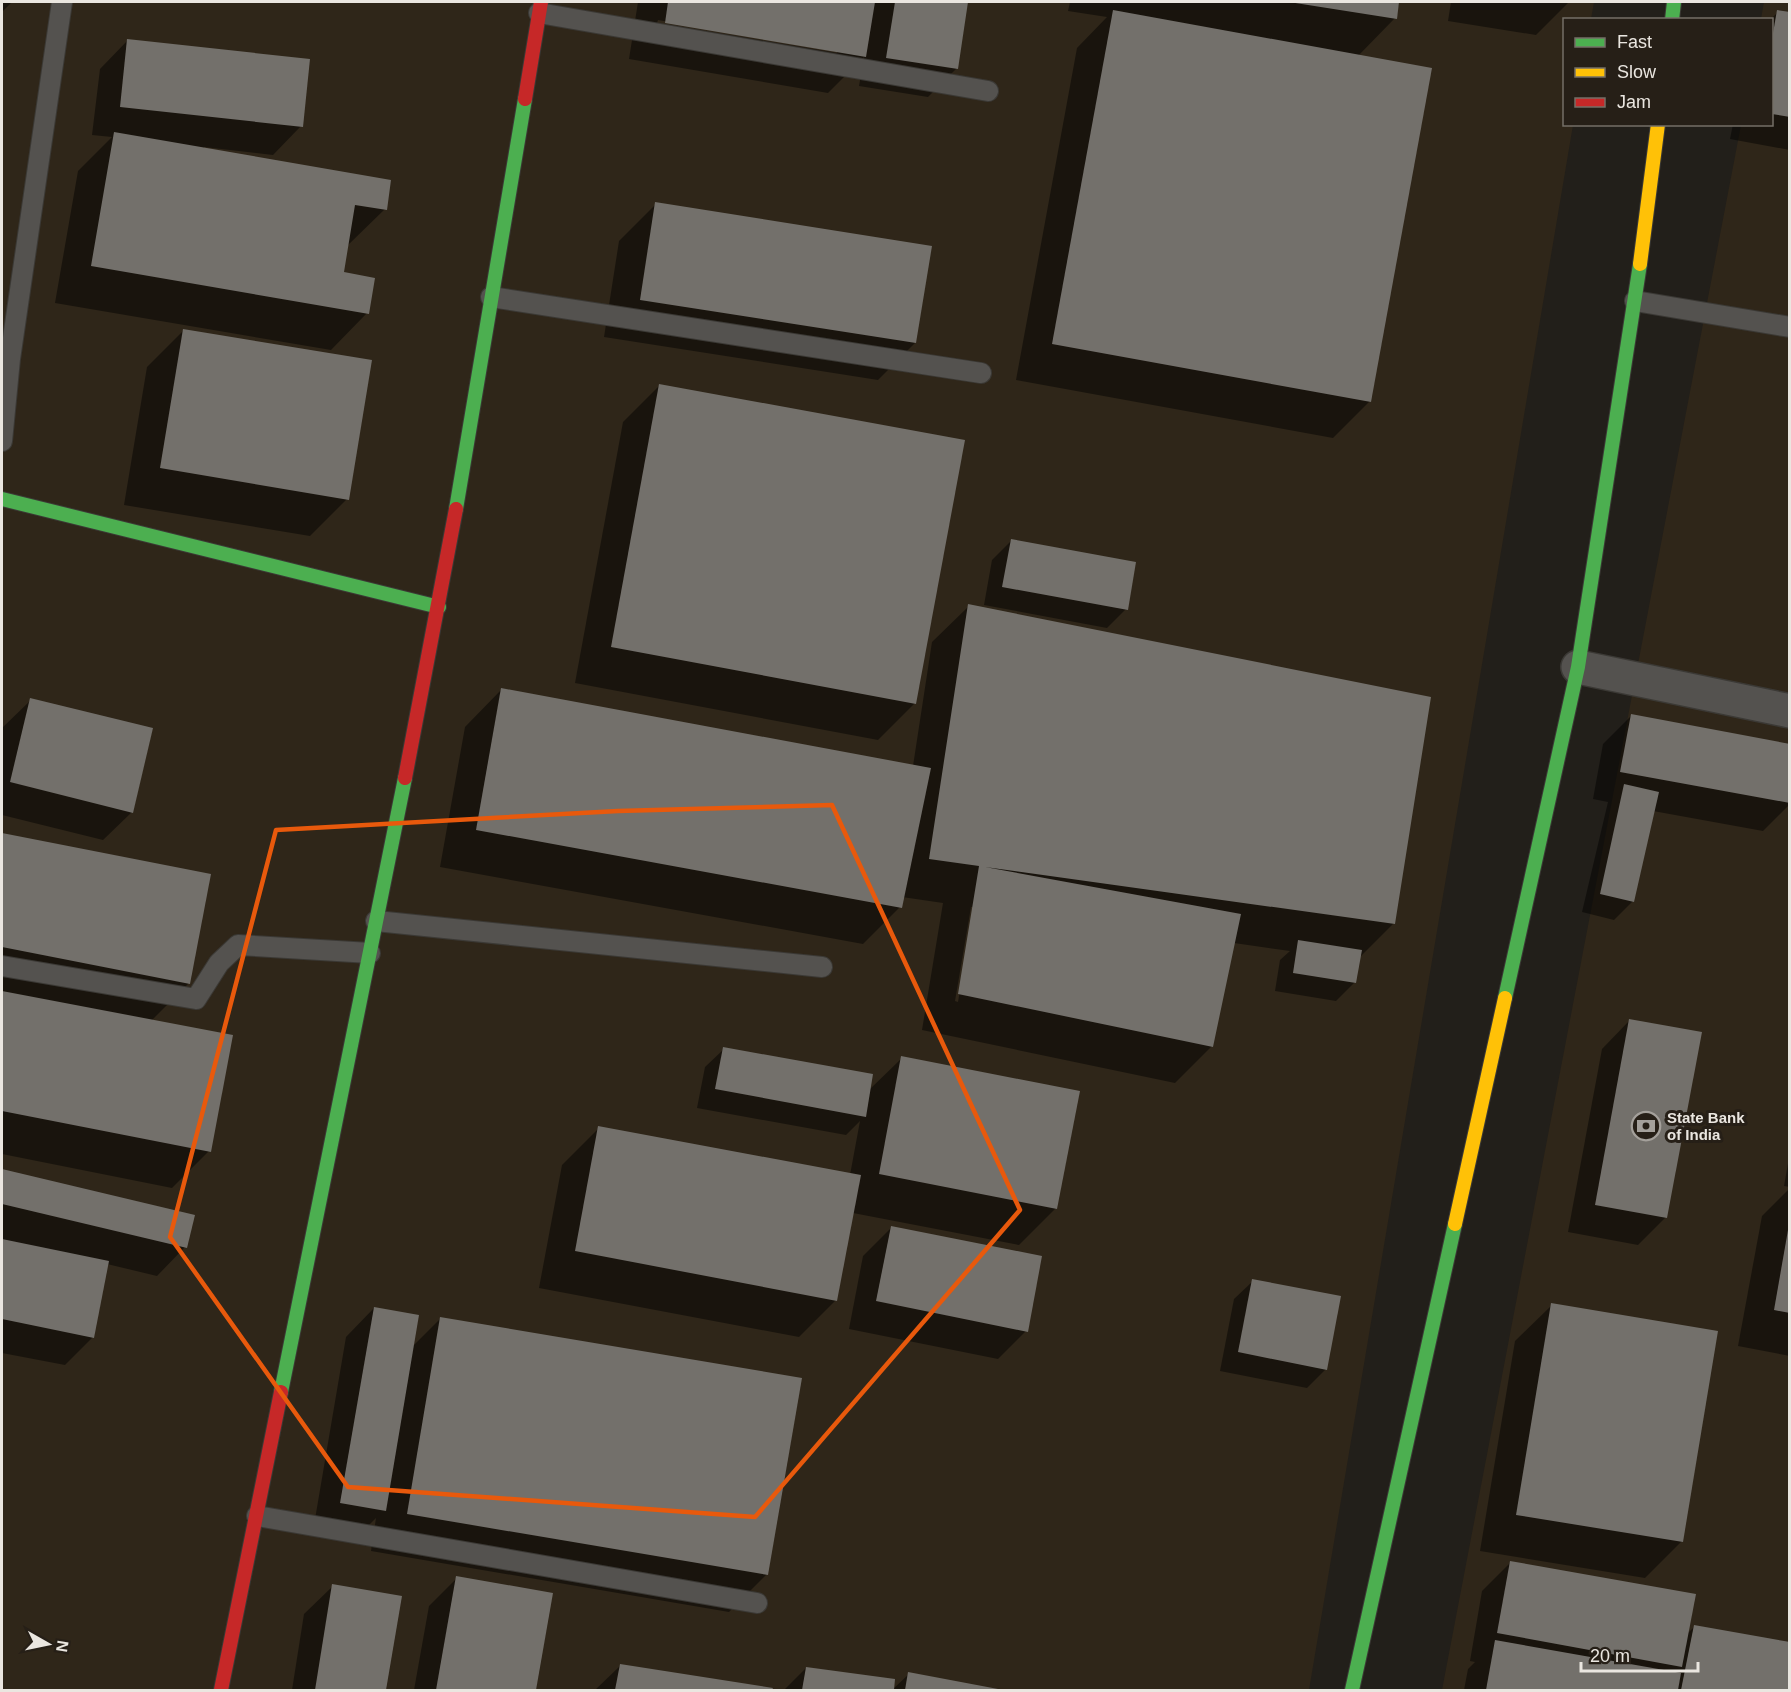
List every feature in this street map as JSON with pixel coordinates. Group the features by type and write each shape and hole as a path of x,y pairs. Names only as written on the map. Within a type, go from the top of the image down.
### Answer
{"street":[{"path":"1672,18 1674,2"},
{"path":"221,1690 439,607 540,7"},
{"path":"1352,1690 1578,667 1635,301 1658,126"},
{"path":"2,499 439,607"},
{"path":"1578,667 1790,711"}],"lane":[{"path":"2,441 6,358 62,2"},
{"path":"540,7 988,91"},
{"path":"491,297 981,373"},
{"path":"1635,301 1790,327"},
{"path":"376,921 822,967"},
{"path":"2,966 196,999 219,963 238,945 370,953"},
{"path":"257,1516 757,1603"}],"highlighted area":[{"path":"832,805 1020,1210 755,1517 348,1487 170,1237 276,830 618,811"}],"shaded area":[{"path":"2,2 1594,2 1591,18 1563,18 1563,126 1573,126 1309,1690 2,1690"},
{"path":"1764,2 1789,2 1789,1690 1442,1690 1741,126 1773,126 1773,18 1761,18"}],"building":[{"path":"668,2 875,2 866,57 665,23"},
{"path":"895,2 968,2 958,69 886,58"},
{"path":"1289,2 1399,2 1397,19"},
{"path":"1113,10 1432,68 1371,402 1052,344"},
{"path":"1777,10 1790,12 1790,117 1773,114 1773,33"},
{"path":"127,39 310,59 303,127 120,107"},
{"path":"114,132 391,180 387,210 355,205 344,272 375,278 369,314 91,266"},
{"path":"655,202 932,246 916,343 640,300"},
{"path":"183,329 372,360 349,500 160,468"},
{"path":"659,384 965,440 916,704 611,647"},
{"path":"1011,539 1136,562 1128,610 1002,587"},
{"path":"968,604 1431,697 1395,924 985,867 1241,914 1213,1047 958,994 979,866 929,859"},
{"path":"501,688 931,768 902,908 476,830"},
{"path":"30,698 153,728 133,813 10,782"},
{"path":"1631,714 1790,744 1790,803 1620,772"},
{"path":"1624,784 1659,792 1634,902 1600,894"},
{"path":"2,833 211,874 190,984 2,947"},
{"path":"1298,940 1362,950 1356,983 1293,973"},
{"path":"2,991 233,1035 211,1152 2,1111"},
{"path":"1629,1019 1702,1032 1667,1218 1595,1205"},
{"path":"723,1047 873,1074 866,1117 715,1089"},
{"path":"901,1056 1080,1091 1057,1209 879,1174"},
{"path":"598,1126 861,1175 837,1301 575,1251"},
{"path":"2,1169 195,1215 187,1248 2,1204"},
{"path":"891,1226 1042,1256 1028,1332 876,1301"},
{"path":"1788,1230 1790,1230 1790,1313 1774,1310"},
{"path":"2,1239 109,1261 94,1338 2,1319"},
{"path":"1252,1279 1341,1296 1327,1370 1238,1352"},
{"path":"1551,1303 1718,1331 1683,1542 1516,1515"},
{"path":"374,1307 419,1315 386,1511 340,1503"},
{"path":"440,1317 802,1378 768,1575 407,1514"},
{"path":"1510,1561 1696,1594 1682,1667 1497,1633"},
{"path":"456,1576 553,1593 536,1690 436,1690"},
{"path":"332,1584 402,1596 386,1690 315,1690"},
{"path":"1694,1625 1790,1642 1790,1690 1681,1690"},
{"path":"1495,1640 1681,1673 1678,1690 1486,1690"},
{"path":"620,1664 773,1688 772,1690 615,1690"},
{"path":"806,1667 895,1679 894,1690 802,1690"},
{"path":"908,1672 998,1689 998,1690 905,1690"}],"traffic: fast":[{"path":"1672,18 1674,2"},
{"path":"456,509 525,99"},
{"path":"1505,998 1578,667 1640,264"},
{"path":"2,499 439,607"},
{"path":"281,1392 405,778"},
{"path":"1352,1690 1455,1224"}],"traffic: slow":[{"path":"1640,264 1658,126"},
{"path":"1455,1224 1505,998"}],"traffic: jam":[{"path":"525,99 541,2"},
{"path":"405,778 456,509"},
{"path":"221,1690 281,1392"}],"place":[{"name":"State Bank of India","path":"1646,1126"}]}
